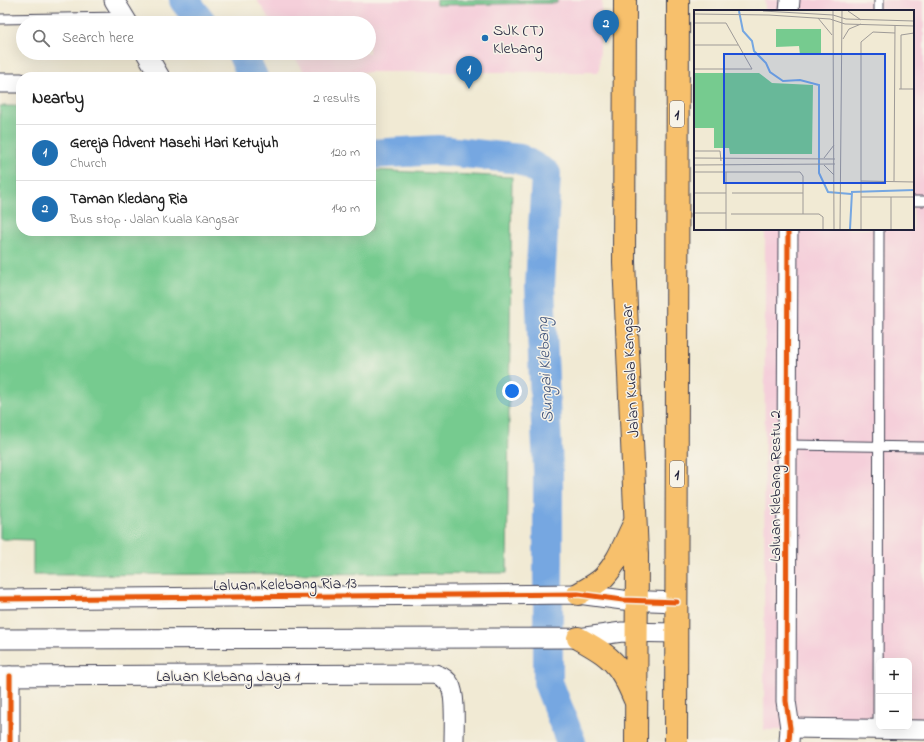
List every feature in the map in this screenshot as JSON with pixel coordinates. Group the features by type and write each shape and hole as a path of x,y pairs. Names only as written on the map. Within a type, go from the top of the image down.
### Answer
{"highway":[{"name":"Jalan Kuala Kangsar","path":"625,0 624,262 638,601 636,742"},
{"name":"1","path":"676,742 678,0"},
{"path":"574,594 594,585 604,577 618,555 635,520"},
{"path":"574,638 596,648 610,659 621,672 637,703"}],"street":[{"path":"114,0 124,16"},
{"path":"150,60 157,72"},
{"path":"0,83 16,83"},
{"name":"Laluan Klebang Restu 2","path":"788,230 786,701 790,735"},
{"name":"Laluan Kelebang Ria 13","path":"0,599 574,594 638,601 677,602"},
{"path":"0,639 574,638 613,632 676,633"},
{"name":"Laluan Klebang Jaya 1","path":"5,676 435,674 444,678 451,686 454,698 454,742"},
{"path":"5,676 10,742"},
{"path":"790,735 876,729"},
{"path":"912,730 924,730"}],"lane":[{"path":"0,19 16,19"},
{"path":"878,694 879,230"},
{"path":"787,445 924,447"}],"shaded area":[{"name":"SJK (T) Klebang","path":"257,0 602,0 599,72 304,72 296,60 376,60 376,16 267,16"},
{"path":"765,0 924,0 924,731 764,730 765,230 914,230 914,10 765,10"}],"green space":[{"path":"436,0 557,0 557,3 436,5"},
{"path":"0,106 16,106 16,236 376,236 376,170 512,177 507,573 33,575 33,540 0,539"}],"waterway":[{"name":"Sungai Klebang","path":"184,0 197,16"},
{"name":"Sungai Klebang","path":"245,60 251,72"},
{"name":"Sungai Klebang","path":"376,154 437,150 520,159 546,174 540,286 548,471 548,682 571,742"}],"cycle path":[{"path":"788,230 786,701 790,728 789,742"},
{"path":"0,599 578,594 623,600 677,602"},
{"path":"10,676 10,742"}],"place":[{"name":"SJK (T) Klebang","path":"485,38"},
{"name":"Taman Kledang Ria","path":"606,43"},
{"name":"Gereja Advent Masehi Hari Ketujuh","path":"469,89"}]}
